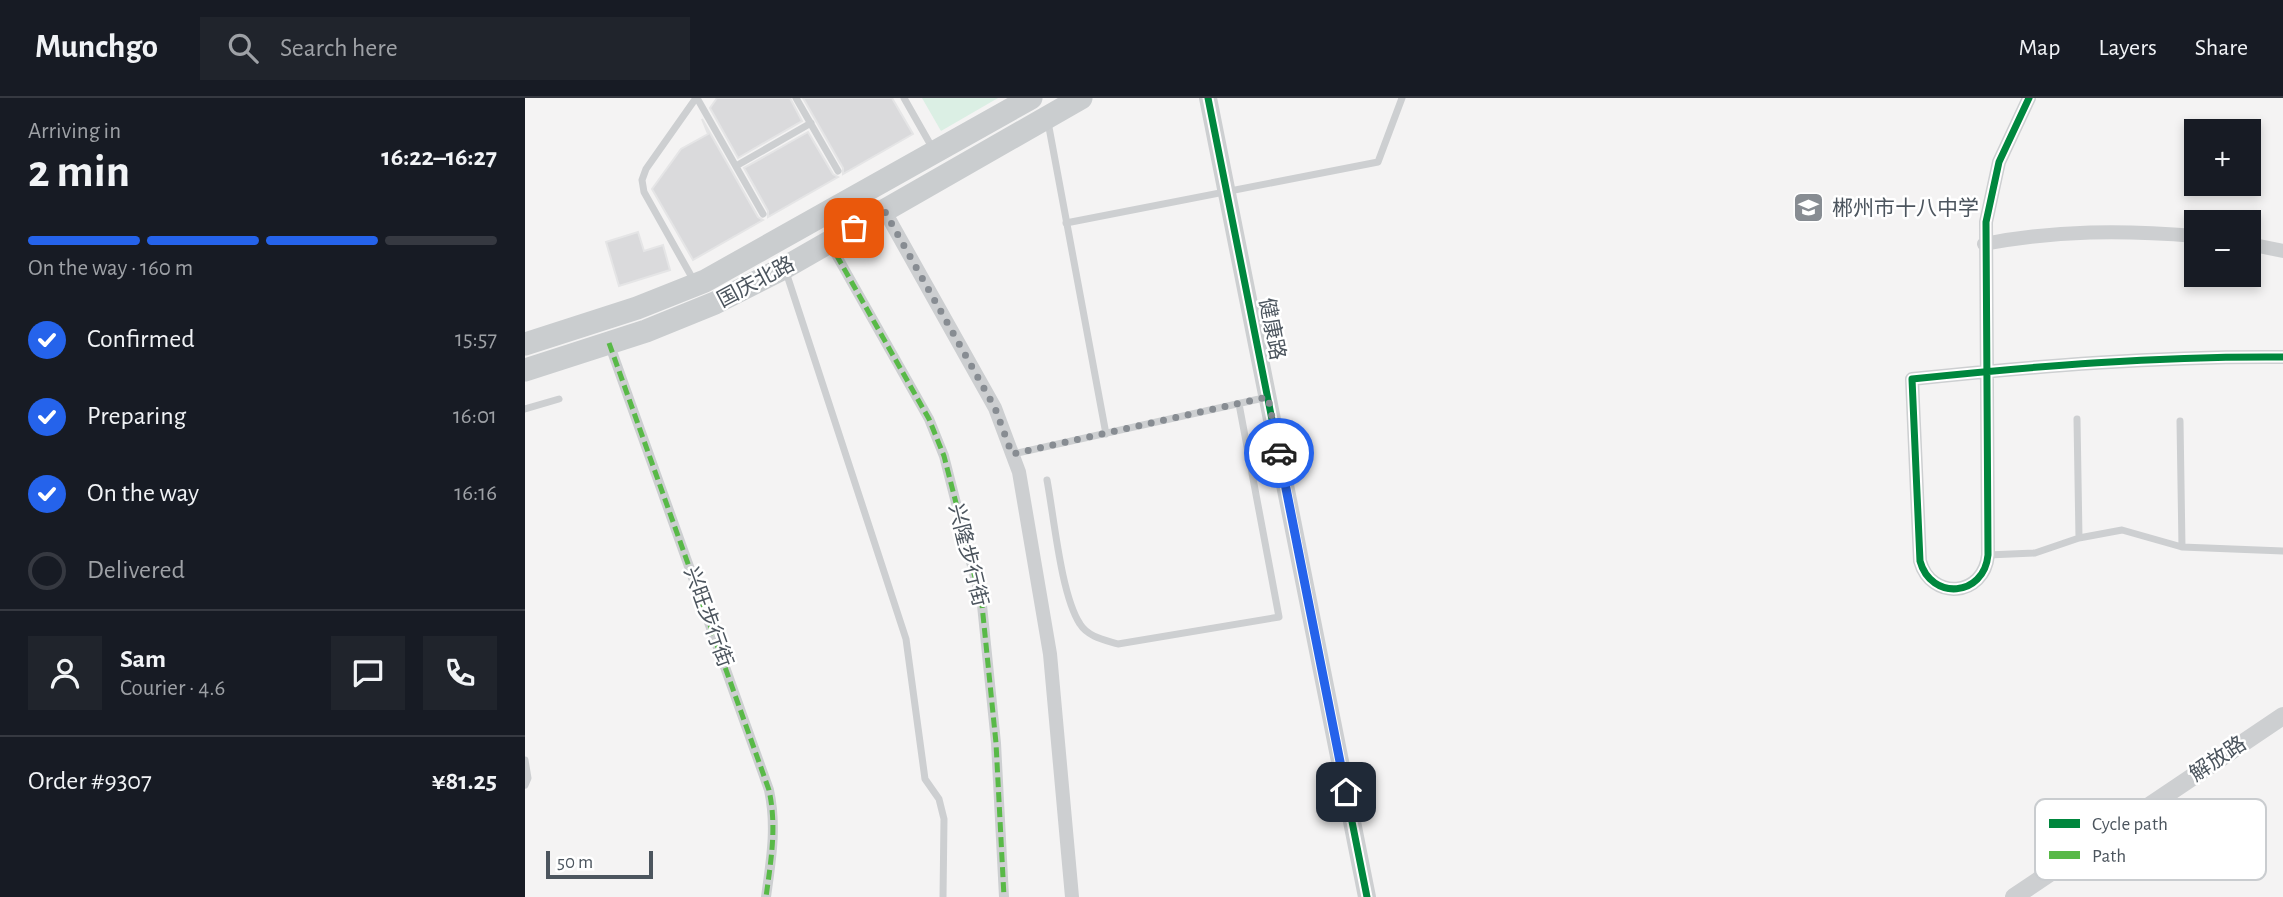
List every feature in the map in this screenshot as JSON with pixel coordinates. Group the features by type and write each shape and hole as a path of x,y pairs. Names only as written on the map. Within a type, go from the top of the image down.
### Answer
{"main road":[{"name":"国庆北路","path":"525,344 637,308 697,284 761,252 1031,98"},
{"name":"国庆北路","path":"525,370 704,309 784,268 1081,98"}],"street":[{"name":"健康路","path":"1208,98 1367,897"},
{"path":"2029,98 1999,162 1989,201 1984,244 1986,371 1988,555 1986,569 1978,581 1958,590 1937,586 1922,568 1912,379 1986,371 2160,358 2283,357"},
{"path":"884,210 995,408 1019,472 1050,654 1072,897"},
{"path":"1984,244 2077,231 2184,235"},
{"name":"兴隆步行街","path":"829,242 929,419 944,456 982,605 996,743 1004,897"},
{"path":"2261,246 2283,251"},
{"name":"兴旺步行街","path":"609,343 769,790 774,815 774,837 766,897"},
{"name":"解放路","path":"2160,799 2283,716"},
{"name":"解放路","path":"2014,897 2039,880"}],"lane":[{"path":"697,284 644,192 642,180 646,169 697,98 763,214"},
{"path":"904,98 935,153"},
{"path":"1066,223 1227,189 1378,162 1402,98"},
{"path":"801,99 811,124 838,171"},
{"path":"1047,117 1106,433"},
{"path":"736,166 811,124"},
{"path":"784,268 907,639 925,779 939,799 944,819 943,897"},
{"path":"1012,454 1268,397"},
{"path":"525,409 559,398"},
{"path":"1047,480 1070,601 1081,626 1097,638 1118,644 1279,617 1239,404"},
{"path":"2077,418 2078,538"},
{"path":"2180,421 2182,547"},
{"path":"1988,555 2035,553 2078,538 2122,530 2182,547 2283,551"},
{"path":"525,761 528,778 525,785"}],"green space":[{"path":"922,98 998,98 941,131"}],"building":[{"path":"717,98 790,98 802,121 738,158 710,108"},
{"path":"803,98 892,98 913,134 843,174 843,168"},
{"path":"702,119 758,217 763,220 693,260 652,189 681,149 708,134"},
{"path":"808,132 833,174 838,177 768,217 768,211 744,168"},
{"path":"638,232 644,251 663,245 670,270 619,286 606,242"}],"marked path":[{"path":"829,242 929,419 944,456 982,605 996,743 1004,897"},
{"path":"609,343 769,790 773,830 766,897"}],"cycle path":[{"path":"1208,98 1367,897"},
{"path":"2029,98 1999,162 1986,222 1988,555 1984,569 1968,586 1945,588 1926,574 1920,561 1912,379 1958,374 2005,370 2097,363 2283,357"}],"way so far":[{"path":"854,228 884,210 995,408 1012,454 1268,397 1279,453"}],"place":[{"name":"郴州市十八中学","path":"1809,208"}],"route":[{"path":"1279,453 1346,792"}]}
